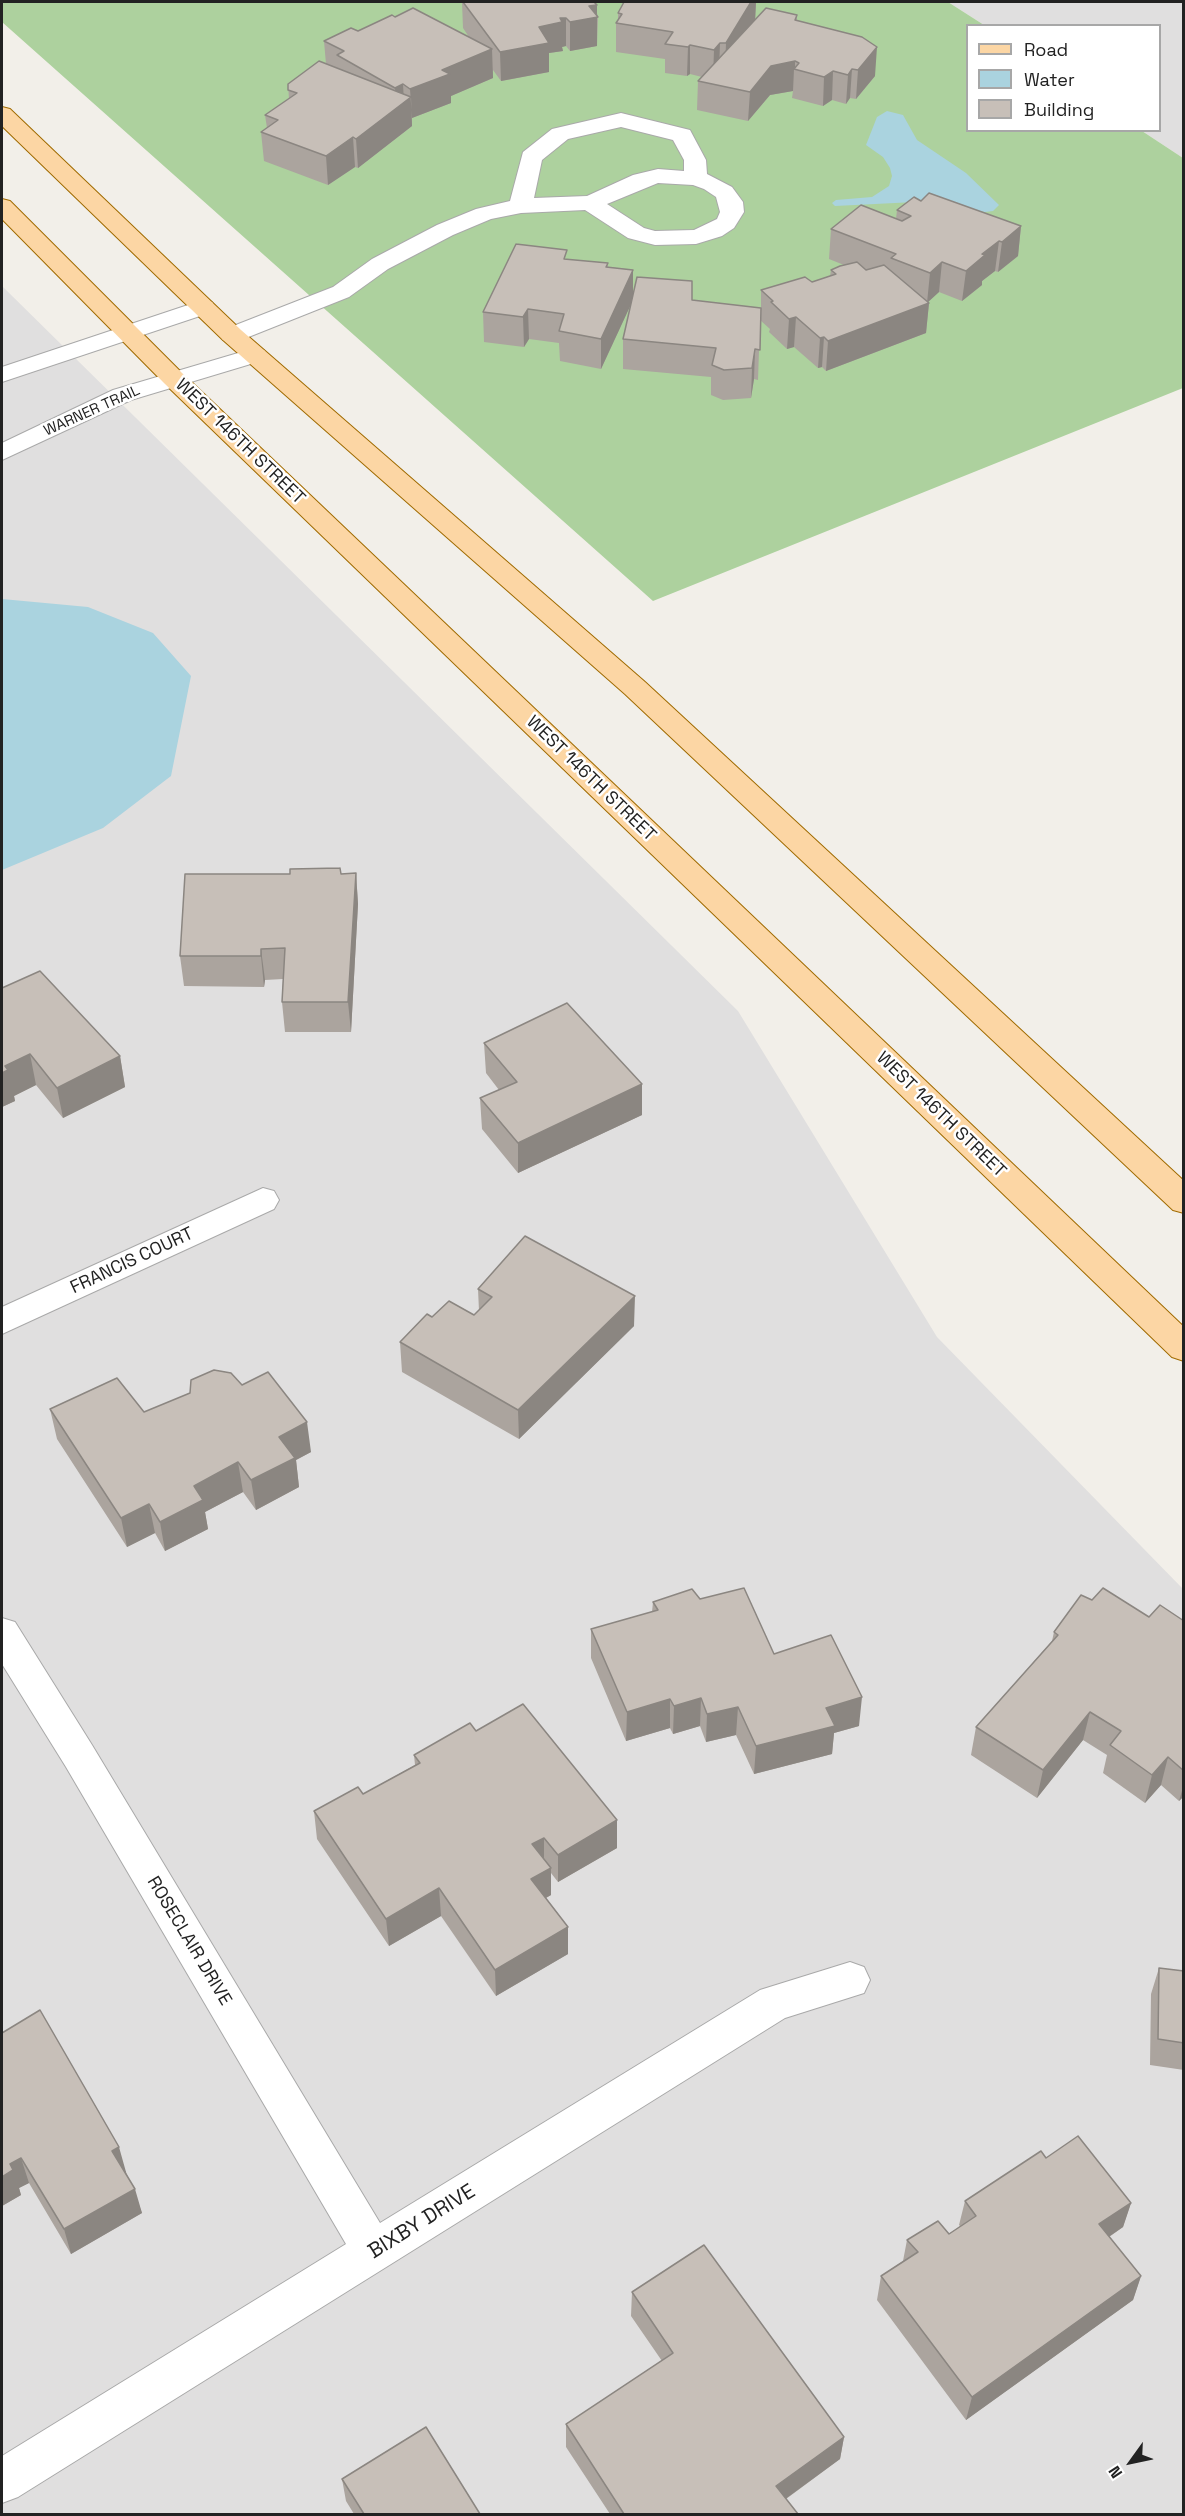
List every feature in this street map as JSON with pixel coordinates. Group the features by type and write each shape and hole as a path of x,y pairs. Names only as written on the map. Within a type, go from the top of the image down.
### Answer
{"main road":[{"path":"2,114 232,335 636,688 1184,1201"},
{"name":"WEST 146TH STREET","path":"2,206 173,378 1184,1348"}],"street":[{"path":"521,206 531,157 560,134 621,120 682,135 695,160 696,178"},
{"path":"232,335 341,292 380,264 445,230 484,214 521,206 560,202 590,203 641,180 658,176 696,178 712,184 724,192 731,202 732,212 726,223 714,231 696,237 665,239 636,233 590,203"},
{"path":"2,375 203,307"},
{"name":"WARNER TRAIL","path":"2,452 122,395 255,355"},
{"name":"FRANCIS COURT","path":"2,1321 263,1200"},
{"name":"ROSECLAIR DRIVE","path":"2,1633 79,1756 374,2252"},
{"name":"BIXBY DRIVE","path":"2,2481 774,2003 850,1980"}],"shaded area":[{"path":"948,2 1183,2 1183,158 1144,132 1161,132 1161,24 982,24"},
{"path":"2,286 738,1011 937,1337 1183,1589 1183,2514 2,2514"}],"green space":[{"path":"2,2 948,2 982,24 966,24 966,132 1144,132 1183,158 1183,388 653,601 2,22"}],"water":[{"path":"887,111 903,115 917,140 966,173 999,205 993,211 985,212 915,202 835,206 832,203 836,200 872,197 889,186 892,176 890,168 883,157 866,145 877,117"},
{"path":"2,599 88,607 153,633 191,676 171,776 103,828 2,870"}],"building":[{"path":"463,2 594,2 597,5 589,6 598,17 570,22 566,18 560,18 562,22 539,27 549,43 500,52"},
{"path":"624,2 751,2 726,43 720,43 714,50 690,45 688,47 665,44 673,32 616,23 622,14 618,13"},
{"path":"413,8 492,49 442,70 450,74 410,89 403,84 395,88 337,55 344,51 324,41 351,28 358,31"},
{"path":"766,8 797,15 795,20 862,37 877,47 858,70 852,69 848,75 833,71 824,77 794,69 799,63 795,61 771,66 750,92 698,81"},
{"path":"319,61 411,97 356,139 353,137 326,156 261,132 278,120 265,115 297,93 288,90 288,84"},
{"path":"929,193 1021,226 1002,242 999,241 982,254 985,255 966,271 942,262 930,273 891,258 896,254 831,229 861,205 902,221 911,216 897,210 914,197 921,201"},
{"path":"516,244 567,250 564,259 608,263 606,267 633,270 601,339 559,331 564,314 528,309 523,317 483,312"},
{"path":"857,262 866,270 884,265 929,303 828,341 824,337 820,338 796,317 789,319 761,290 805,277 812,282 836,274 831,270 840,266"},
{"path":"637,277 692,281 692,300 761,308 760,350 755,349 752,368 724,370 712,365 716,348 623,339"},
{"path":"340,868 341,874 356,873 348,1002 282,1002 285,948 261,949 261,956 180,956 185,874 290,874 290,869"},
{"path":"40,971 120,1056 57,1088 30,1054 5,1066 8,1070 2,1073 2,988"},
{"path":"567,1003 642,1084 518,1143 480,1098 517,1082 484,1043"},
{"path":"525,1236 635,1296 518,1410 400,1342 427,1314 432,1317 449,1301 474,1315 492,1297 478,1289"},
{"path":"214,1370 231,1373 242,1385 268,1372 307,1422 279,1437 295,1458 251,1480 238,1462 194,1486 203,1500 160,1522 149,1504 121,1518 50,1409 117,1378 144,1412 190,1393 191,1380"},
{"path":"744,1588 774,1654 831,1635 862,1697 826,1708 835,1726 756,1746 738,1707 707,1714 701,1698 674,1706 670,1699 627,1712 591,1629 658,1610 653,1602 692,1589 700,1599"},
{"path":"1103,1588 1149,1617 1160,1605 1184,1621 1184,1771 1168,1757 1152,1775 1110,1745 1121,1731 1090,1712 1043,1770 976,1727 1058,1635 1054,1632 1081,1595 1092,1600"},
{"path":"523,1704 617,1820 558,1855 544,1838 532,1844 551,1868 531,1879 568,1927 495,1970 439,1888 386,1919 314,1811 358,1787 363,1794 420,1763 414,1755 470,1723 476,1731"},
{"path":"1159,1968 1184,1971 1184,2043 1158,2039"},
{"path":"40,2010 119,2147 112,2151 135,2189 64,2229 21,2158 10,2164 13,2170 2,2177 2,2033"},
{"path":"1078,2136 1131,2203 1099,2224 1141,2276 972,2397 881,2276 918,2252 907,2240 938,2221 949,2234 976,2216 965,2201 1041,2151 1046,2158"},
{"path":"704,2245 844,2437 776,2486 798,2514 624,2514 566,2424 673,2353 632,2292"},
{"path":"426,2427 480,2514 364,2514 342,2479"}]}
